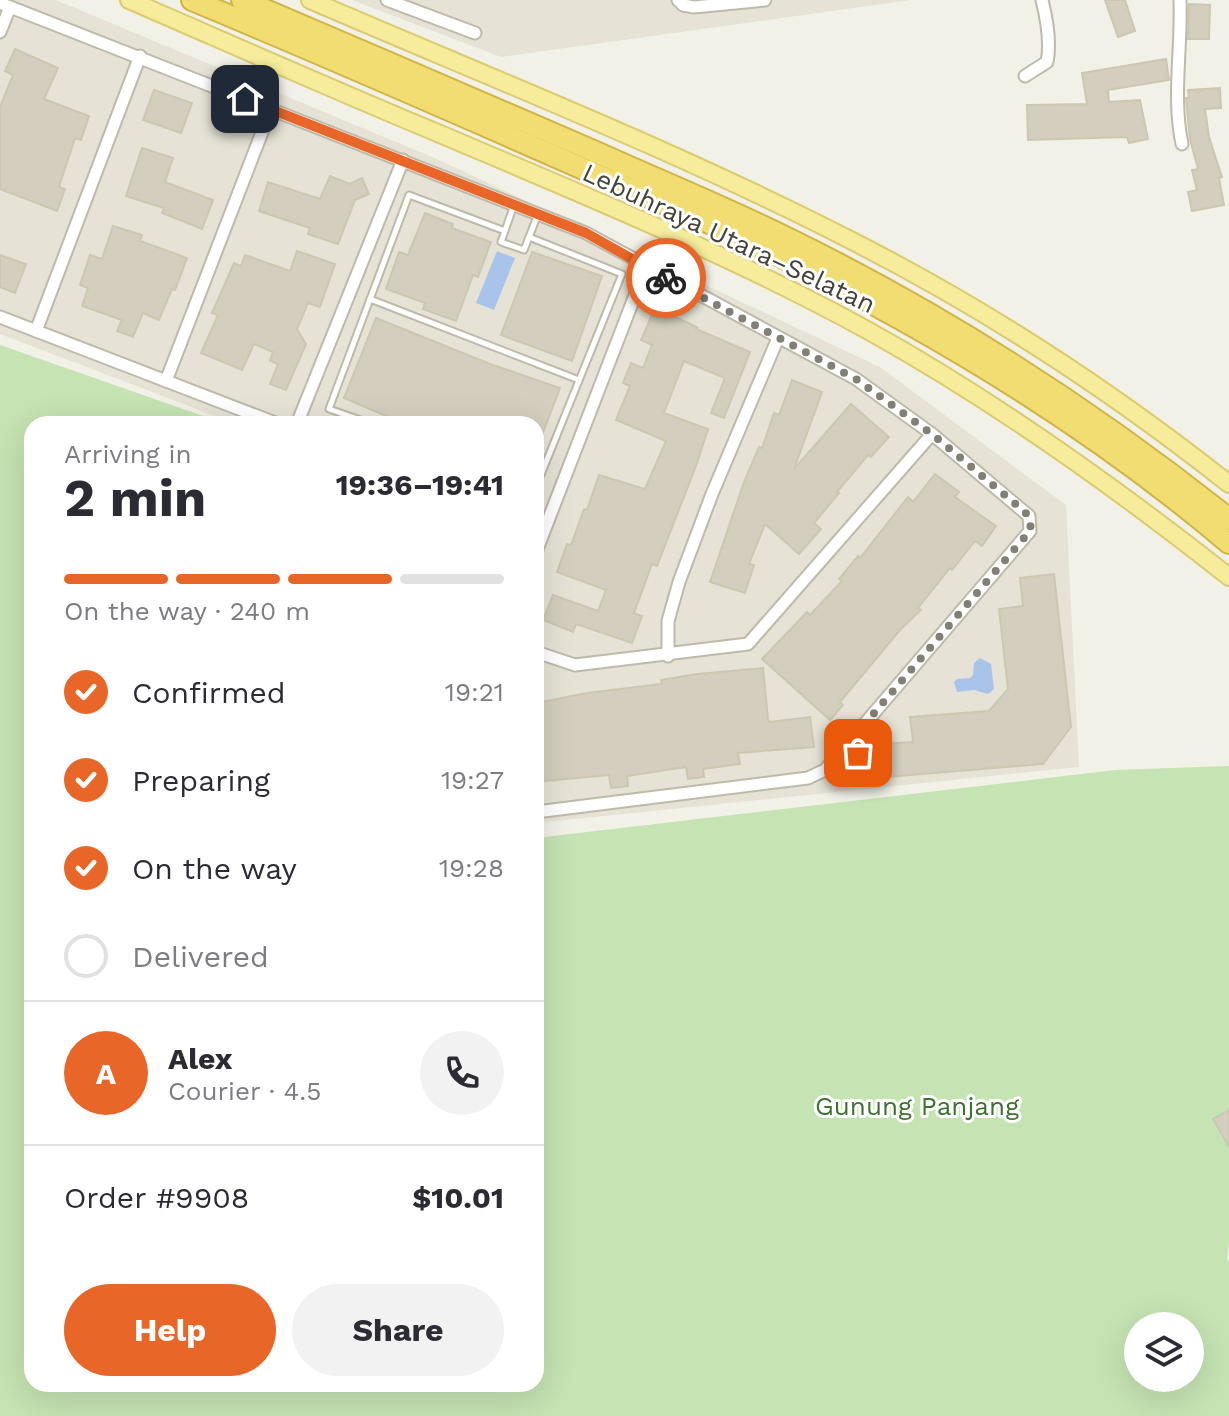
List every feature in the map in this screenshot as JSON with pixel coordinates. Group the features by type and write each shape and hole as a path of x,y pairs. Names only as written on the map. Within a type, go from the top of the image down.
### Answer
{"highway":[{"name":"Lebuhraya Utara–Selatan","path":"192,0 707,221 880,308 1037,401 1128,465 1229,543"},
{"name":"Lebuhraya Utara–Selatan","path":"242,0 707,201 856,273 1063,397 1133,445 1229,519"}],"main road":[{"path":"129,0 513,165 783,286 947,377 1055,446 1229,577"},
{"path":"310,0 745,188 859,244 963,303 1082,377 1229,484"},
{"path":"338,0 380,19 413,44"}],"street":[{"path":"387,0 475,33"},
{"path":"678,0 683,5 694,7 765,0"},
{"path":"1025,76 1047,62 1047,22 1042,0"},
{"path":"1180,0 1182,144"},
{"path":"0,32 5,5 586,233 856,379 932,434 1025,512 1031,521 1030,531 825,770 808,778 544,811"},
{"path":"36,331 140,56"},
{"path":"166,381 271,109"},
{"path":"300,416 403,160"},
{"path":"544,530 646,267"},
{"path":"0,317 257,416"},
{"path":"668,656 668,621 679,582 712,494 778,338"},
{"path":"544,655 575,665 748,644 932,434"},
{"path":"544,518 548,519"}],"lane":[{"path":"349,416 329,409 409,195 505,231"},
{"path":"514,204 501,242 524,250 538,214"},
{"path":"529,237 622,274 544,467"},
{"path":"370,299 579,380"},
{"path":"845,747 882,765"}],"shaded area":[{"path":"0,0 56,0 437,159 880,367 1066,505 1079,767 544,822 544,416 215,416 0,334"},
{"path":"352,0 911,0 501,57"}],"green space":[{"name":"Gunung Panjang","path":"0,345 203,416 24,416 24,1392 544,1392 544,837 1115,770 1229,766 1229,1416 0,1416"}],"water":[{"path":"497,251 515,258 494,310 476,303"},
{"path":"980,658 991,664 994,689 988,694 974,690 957,692 954,682 970,678 974,663"}],"building":[{"path":"1105,0 1125,0 1135,31 1118,37"},
{"path":"1189,4 1210,5 1209,39 1188,39"},
{"path":"15,49 58,68 44,99 89,116 81,140 75,138 59,187 65,189 57,211 0,189 0,107 13,75 5,71"},
{"path":"1166,59 1169,80 1108,90 1109,102 1140,100 1148,139 1129,143 1127,137 1028,140 1027,105 1087,104 1082,73"},
{"path":"1220,88 1221,108 1205,109 1209,137 1222,177 1219,178 1224,205 1192,211 1188,192 1197,190 1192,170 1198,169 1190,139 1186,98 1189,98 1188,90"},
{"path":"154,90 192,103 181,133 143,120"},
{"path":"142,148 173,158 165,182 213,200 202,229 162,213 164,208 126,196"},
{"path":"330,176 350,184 362,178 369,194 355,200 338,244 308,234 310,228 259,211 268,182 320,199"},
{"path":"425,213 453,224 452,228 491,242 478,277 473,275 456,321 423,309 425,303 386,289 399,252 408,255"},
{"path":"113,226 142,235 140,241 187,258 159,320 143,313 133,337 117,331 122,320 82,306 88,288 80,285 90,255 102,259"},
{"path":"297,251 335,264 320,307 308,303 297,329 306,344 286,390 270,384 278,364 270,361 273,352 254,344 242,370 201,353 218,315 212,313 234,263 241,266 245,255 290,271"},
{"path":"532,252 602,276 572,361 501,335"},
{"path":"0,255 26,264 15,293 0,287"},
{"path":"655,308 750,352 724,418 711,413 725,378 684,361 664,413 708,429 657,566 652,564 634,613 642,616 632,643 576,624 573,632 544,620 544,618 553,595 598,611 606,590 557,572 567,544 571,545 599,475 645,489 666,441 616,420 630,386 623,383 631,363 643,368 652,345 641,340"},
{"path":"376,318 490,364 560,388 544,430 544,416 386,416 344,398"},
{"path":"792,380 822,392 794,469 851,404 889,437 871,457 868,455 837,492 814,523 821,529 799,554 765,524 749,564 754,565 745,593 710,582 744,482 759,447 762,448 774,413 779,415"},
{"path":"935,474 959,492 955,497 996,526 982,546 975,541 952,570 950,568 918,608 921,610 900,630 840,702 843,705 830,720 762,659 842,581 839,579 858,556 860,558 908,497 913,502"},
{"path":"1054,574 1071,727 1043,764 887,777 884,744 913,742 910,717 989,711 1008,689 999,609 1023,606 1020,578"},
{"path":"763,668 768,719 770,722 810,717 814,747 738,753 740,764 703,769 704,777 688,779 686,767 627,776 628,786 611,788 609,775 544,781 544,701 662,684 661,680"},
{"path":"1229,1110 1229,1147 1213,1119"}],"way so far":[{"path":"666,278 856,379 932,434 1029,516 1030,531 845,747 858,753"}],"route":[{"path":"245,99 586,233 666,278"}]}
